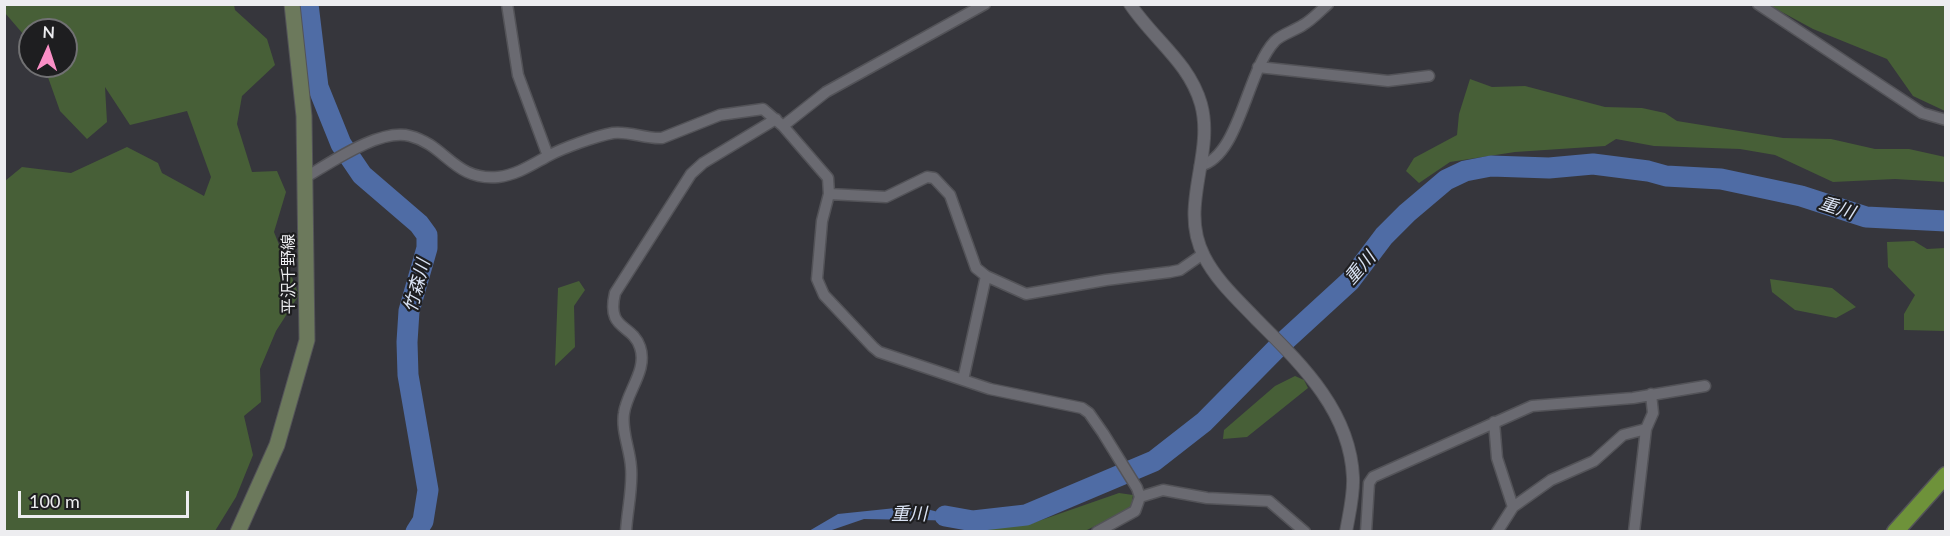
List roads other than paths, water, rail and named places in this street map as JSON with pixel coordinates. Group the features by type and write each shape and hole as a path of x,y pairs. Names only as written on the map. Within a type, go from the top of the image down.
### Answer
{"highway":[{"path":"1895,531 1946,475"}],"main road":[{"name":"平沢千野線","path":"238,531 277,445 307,340 304,116 292,4"}],"street":[{"path":"507,4 518,75 548,156"},
{"path":"626,531 632,470 623,415 638,375 641,355 636,340 616,320 613,302 615,293 691,174 703,163 780,123 826,92 985,4"},
{"path":"1130,4 1187,72 1196,88 1205,124 1193,208 1203,254 1229,292 1300,363 1324,394 1346,438 1354,479 1346,531"},
{"path":"1200,166 1219,156 1232,132 1258,67 1275,40 1304,25 1328,4"},
{"path":"1758,4 1922,113 1946,120"},
{"path":"1258,67 1388,81 1429,76"},
{"path":"306,177 373,140 411,136 434,149 460,170 482,177 500,177 536,165 548,156 611,134 632,133 652,139 662,138 720,115 755,109 769,112 828,178 829,194 822,220 817,269 824,295 879,352 990,389 1082,408 1089,413 1139,492 1135,511 1097,531"},
{"path":"829,194 886,197 927,177 934,178 950,195 972,261 986,276 1018,292 1034,294 1096,281 1180,270 1203,254"},
{"path":"963,380 986,276"},
{"path":"1366,531 1369,483 1373,477 1468,436 1494,422 1544,404 1651,394 1705,386"},
{"path":"1634,531 1646,429 1653,413 1651,394"},
{"path":"1494,422 1497,458 1513,507"},
{"path":"1497,531 1513,507 1551,480 1594,461 1623,435 1646,429"},
{"path":"1139,492 1163,490 1207,498 1269,501 1305,531"}],"water":[{"path":"915,506 973,521 864,519 829,531 809,531 838,514"}],"waterway":[{"name":"竹森川","path":"308,4 318,87 341,144 362,175 419,224 427,235 427,248 409,311 407,342 408,375 428,490 423,521 416,532"},
{"name":"重川","path":"945,516 973,521 1026,515 1154,461 1204,422 1278,347 1350,281 1384,236 1407,213 1446,180 1465,171 1491,166 1549,168 1593,164 1648,171 1666,176 1721,179 1801,196 1866,217 1946,221"}]}
